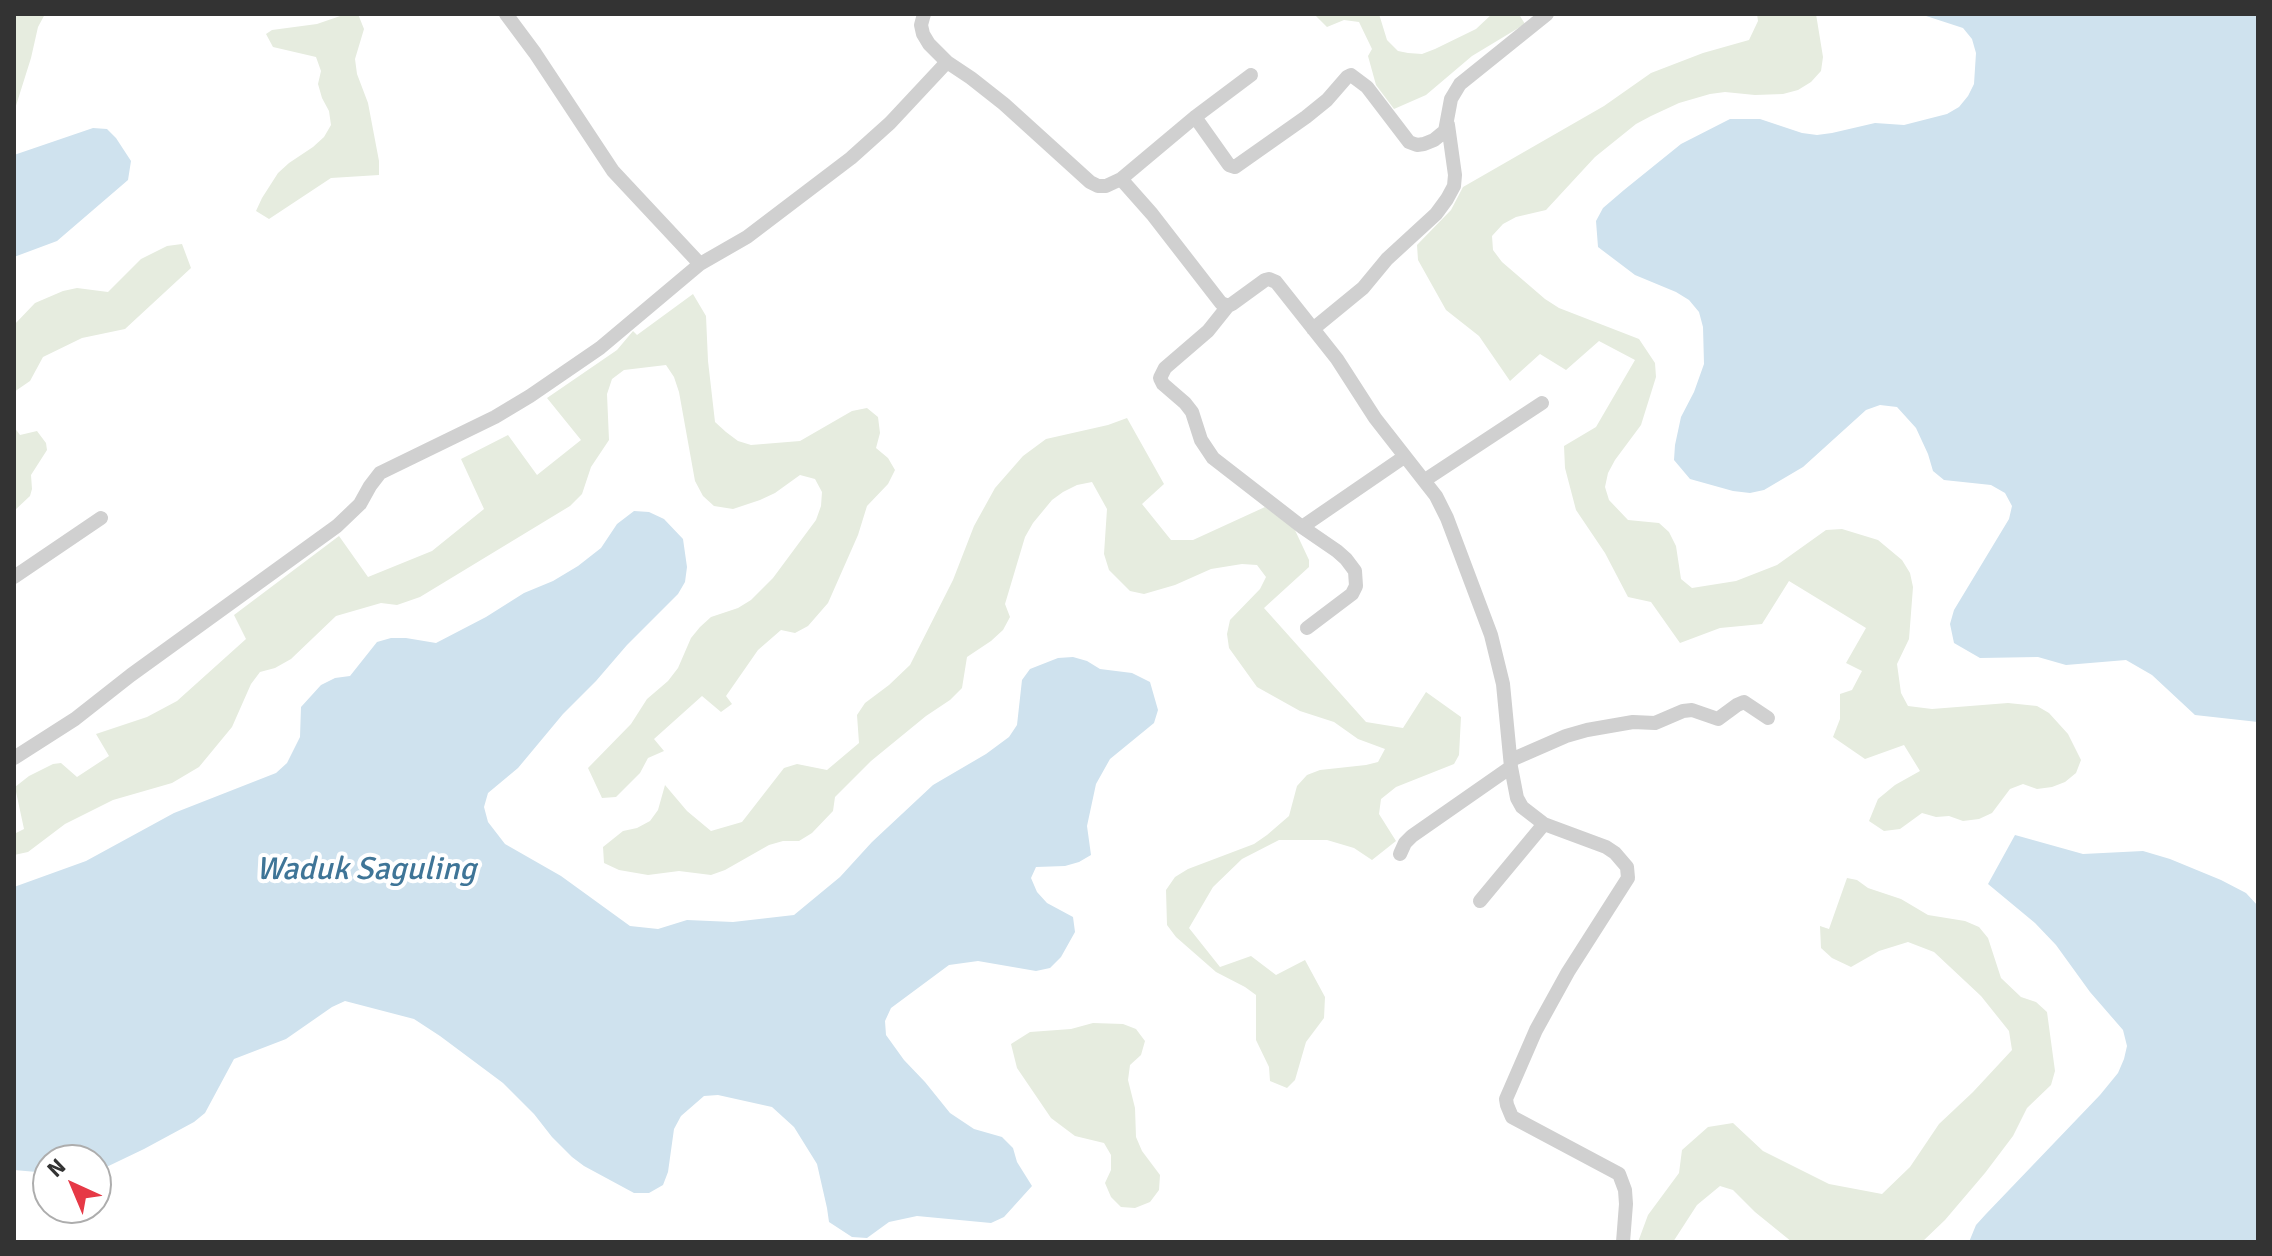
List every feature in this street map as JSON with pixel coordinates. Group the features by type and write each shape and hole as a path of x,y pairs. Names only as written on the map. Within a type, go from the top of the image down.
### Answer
{"street":[{"path":"506,14 613,171 700,264"},
{"path":"924,14 921,25 923,34 947,62 1004,104 1098,186 1121,179 1251,75"},
{"path":"1195,117 1229,165 1235,167 1306,117 1351,75 1367,87 1409,142 1417,145 1434,140 1445,131 1451,99 1460,84 1547,14"},
{"path":"14,758 75,719 350,516 380,473 495,417 600,348 700,264 747,237 851,158 890,123 947,62"},
{"path":"1313,329 1363,288 1387,259 1436,214 1447,199 1454,186 1455,175 1448,122"},
{"path":"1121,179 1152,214 1217,300 1228,306"},
{"path":"1307,628 1352,594 1355,571 1346,559 1213,458 1201,440 1192,412 1160,378 1165,368 1208,331 1228,306 1269,279 1276,282 1337,359 1375,418 1425,480 1447,518 1491,635 1503,684 1517,798 1522,807 1544,824 1615,853 1627,867 1628,878 1568,972 1536,1030 1510,1087 1507,1105 1512,1117 1619,1174 1626,1204 1623,1242"},
{"path":"1425,480 1542,403"},
{"path":"1302,527 1404,457"},
{"path":"14,577 101,518"},
{"path":"1400,854 1412,836 1511,764 1566,736 1633,722 1655,723 1683,711 1692,710 1718,719 1744,702 1768,718"},
{"path":"1480,901 1544,824"}],"shaded area":[{"path":"14,14 45,14 38,27 14,112"},
{"path":"346,14 358,14 364,29 355,59 368,103 379,175 331,178 269,219 256,211 278,173 313,147 331,125 318,84 321,71 316,57 273,47 266,34 272,30 317,24"},
{"path":"1314,14 1379,14 1387,40 1398,51 1422,54 1476,29 1492,14 1521,14 1525,24 1472,56 1426,95 1394,109 1376,85 1368,56 1372,49 1359,22 1344,20 1327,27"},
{"path":"1757,14 1816,14 1823,57 1821,71 1811,82 1783,94 1710,94 1651,116 1636,124 1595,157 1546,210 1516,217 1503,224 1492,236 1493,250 1502,262 1559,308 1639,339 1655,363 1656,377 1641,425 1615,460 1605,487 1609,500 1628,520 1659,523 1669,532 1676,546 1681,579 1692,588 1736,581 1777,565 1826,530 1842,529 1878,540 1902,560 1910,573 1913,587 1909,639 1897,664 1901,693 1908,706 1932,709 2008,703 2037,706 2049,713 2068,734 2081,760 2076,773 2052,787 2037,789 2023,784 2010,789 1992,813 1979,819 1963,821 1922,813 1900,829 1884,831 1869,821 1878,799 1920,771 1904,745 1865,759 1833,737 1840,719 1840,694 1852,690 1862,671 1846,663 1866,628 1789,581 1762,624 1720,628 1680,643 1651,602 1628,597 1605,553 1576,510 1565,468 1564,446 1596,427 1635,360 1599,341 1566,370 1540,354 1510,381 1479,336 1446,310 1418,260 1417,245 1451,210 1463,187 1604,106 1651,73 1749,40 1758,21"},
{"path":"182,244 191,268 125,329 82,338 43,357 30,381 14,392 14,325 35,303 77,288 108,292 141,259 167,246"},
{"path":"693,294 706,316 715,422 726,432 738,441 751,445 800,441 852,411 867,408 878,417 880,433 876,448 888,458 895,470 888,484 867,506 858,535 828,603 808,626 795,633 781,630 758,650 726,696 732,704 721,712 702,696 654,739 664,751 648,758 640,773 616,797 602,798 588,768 631,724 647,699 668,681 700,627 711,617 751,600 773,578 816,520 822,492 815,479 800,475 760,500 733,509 714,506 703,496 695,481 674,377 666,365 624,370 612,379 607,394 609,440 591,467 582,494 570,506 420,597 397,605 381,603 336,616 291,659 260,672 251,684 232,727 199,767 172,783 113,800 65,824 28,852 14,855 14,834 24,829 15,787 53,764 61,763 77,777 109,756 96,734 147,717 177,701 246,639 234,615 339,536 368,577 432,551 484,509 461,459 508,435 537,475 581,440 547,398 617,350 633,331 637,335"},
{"path":"1127,418 1164,484 1142,504 1171,540 1193,540 1265,507 1294,528 1309,560 1309,567 1264,608 1366,722 1403,728 1426,692 1461,717 1459,755 1454,764 1396,787 1381,799 1379,814 1396,841 1372,860 1354,848 1327,840 1279,840 1242,859 1213,887 1189,928 1220,967 1251,956 1276,975 1305,960 1325,997 1324,1018 1306,1042 1295,1080 1287,1088 1270,1081 1269,1067 1256,1040 1256,995 1216,972 1176,937 1167,925 1166,890 1175,877 1188,869 1254,844 1267,835 1289,816 1297,786 1307,775 1320,770 1378,762 1385,749 1358,739 1334,722 1300,711 1257,687 1229,648 1227,634 1230,620 1260,589 1266,577 1257,565 1211,569 1175,585 1144,594 1130,591 1109,570 1104,554 1107,509 1092,482 1063,492 1033,523 1025,537 1005,604 1010,617 1003,630 967,657 962,688 871,761 835,797 833,811 812,833 799,841 769,845 711,875 679,871 648,875 619,870 604,863 603,847 623,831 650,821 658,810 665,785 687,811 711,831 742,822 784,768 797,764 827,770 859,743 857,715 865,703 910,665 953,580 974,526 995,488 1023,456 1046,439"},
{"path":"14,427 20,435 37,431 47,450 31,475 30,496 14,511"},
{"path":"1847,878 1901,899 1928,915 1965,921 1979,927 1988,938 2001,978 2021,997 2036,1002 2047,1012 2055,1071 2051,1085 2027,1108 2013,1136 1985,1173 1922,1242 1792,1242 1733,1190 1720,1186 1697,1205 1673,1242 1638,1242 1648,1215 1679,1173 1682,1150 1708,1127 1733,1123 1763,1151 1829,1184 1882,1194 1910,1167 1939,1124 2012,1050 2009,1031 1981,996 1934,952 1908,942 1879,951 1851,967 1832,958 1821,948 1820,926 1829,929"},
{"path":"1093,1023 1123,1024 1136,1029 1145,1041 1141,1055 1130,1065 1128,1080 1135,1108 1136,1137 1142,1151 1160,1175 1159,1190 1150,1202 1135,1208 1121,1207 1111,1197 1105,1183 1111,1170 1111,1155 1104,1143 1075,1136 1051,1118 1017,1068 1011,1044 1030,1032 1071,1029"}],"water":[{"path":"1920,14 2258,14 2258,722 2195,715 2152,675 2126,660 2066,665 2038,657 1980,658 1954,643 1950,624 1954,610 2009,519 2012,506 2005,493 1991,485 1944,480 1933,471 1916,428 1897,407 1880,405 1866,410 1803,467 1764,490 1750,493 1733,491 1690,479 1674,460 1681,417 1704,364 1703,327 1699,312 1689,300 1635,275 1598,247 1596,221 1603,208 1681,144 1730,119 1760,119 1817,135 1875,123 1904,125 1947,114 1959,107 1974,84 1976,53 1972,39 1963,28"},
{"path":"93,128 107,129 116,138 131,161 128,180 57,241 14,257 14,155"},
{"name":"Waduk Saguling","path":"634,511 649,512 664,519 683,539 687,567 685,582 678,594 563,714 518,768 488,793 484,807 488,822 505,844 561,876 630,926 658,929 687,920 733,922 794,915 840,877 933,785 1009,737 1017,725 1022,680 1030,669 1058,658 1073,657 1100,669 1132,673 1150,682 1158,710 1154,723 1110,759 1096,784 1087,826 1091,855 1065,866 1036,867 1031,878 1037,892 1047,903 1073,917 1075,932 1061,957 1050,968 1036,971 978,961 949,965 891,1008 885,1021 886,1035 950,1113 974,1129 1002,1137 1013,1148 1017,1162 1032,1186 1004,1217 991,1223 917,1216 889,1222 867,1238 852,1237 829,1222 817,1164 794,1127 772,1107 718,1095 704,1096 681,1116 674,1129 668,1172 663,1185 649,1193 634,1193 572,1157 503,1083 440,1036 414,1019 345,1001 286,1039 234,1059 205,1113 144,1149 112,1164 112,1144 32,1144 32,1172 14,1170 14,887 86,861 174,813 276,773 287,763 300,737 301,707 321,685 335,678 350,676 377,642 406,638 436,643 578,566 601,548 617,524"},
{"path":"2015,835 2083,854 2143,851 2221,880 2246,893 2258,906 2258,1242 1969,1242 1976,1225 2118,1073 2127,1046 2123,1030 2056,945 1988,884"}]}
